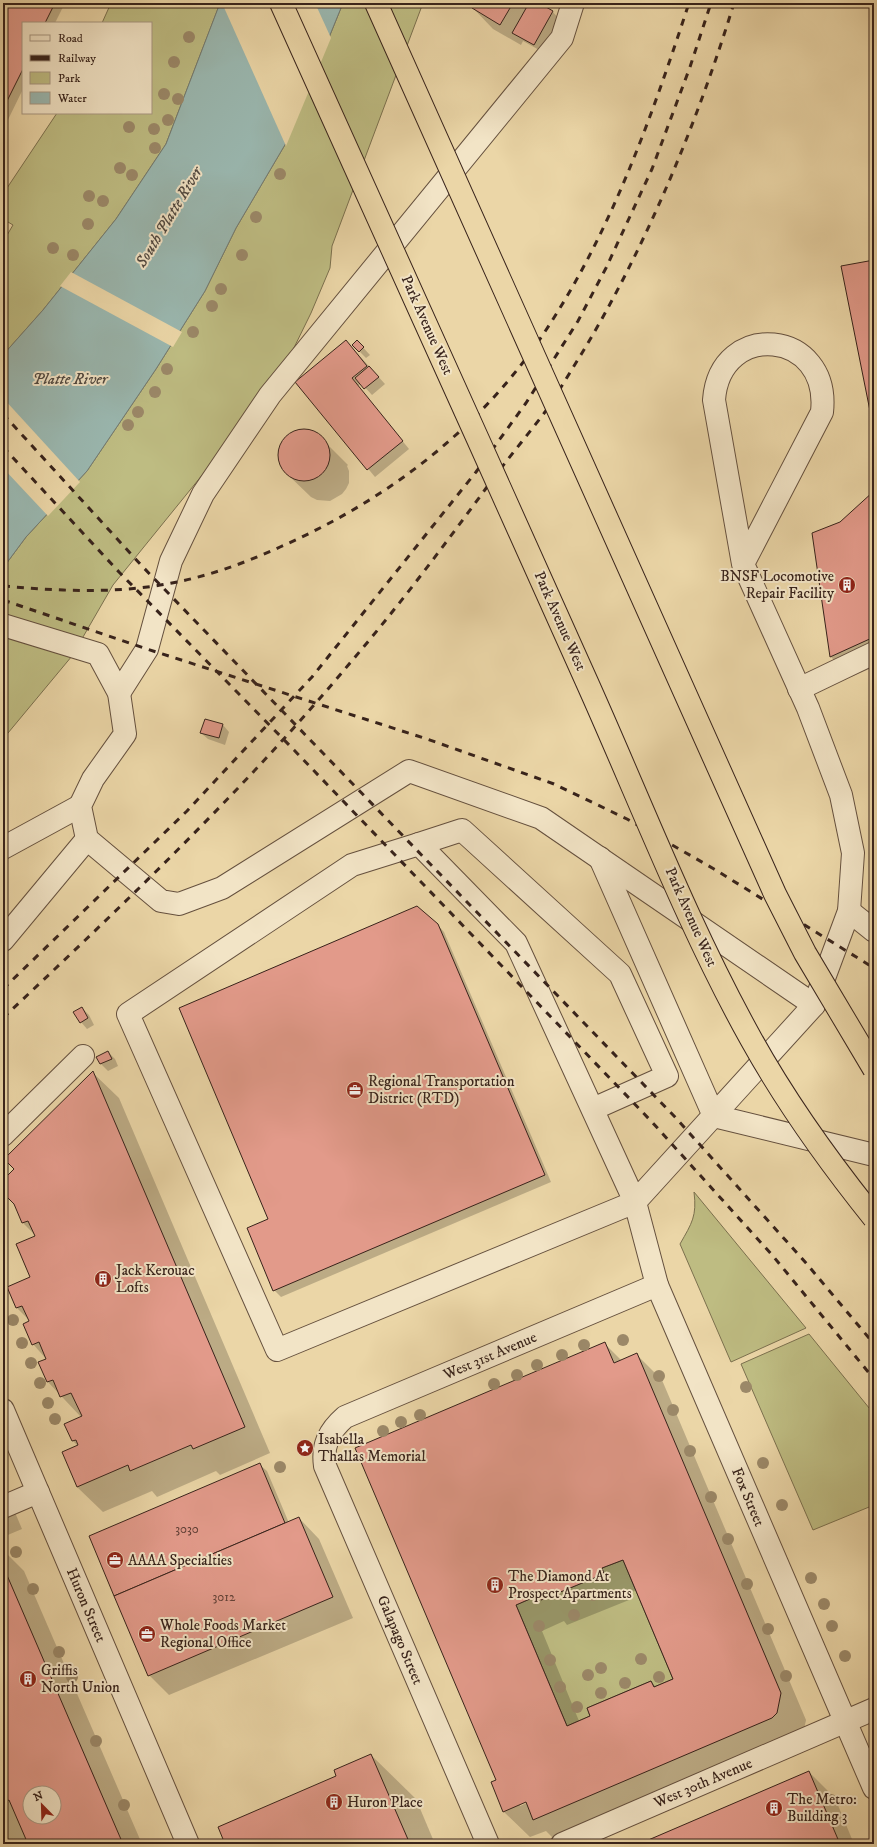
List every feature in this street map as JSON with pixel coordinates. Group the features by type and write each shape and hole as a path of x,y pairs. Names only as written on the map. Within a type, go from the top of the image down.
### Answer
{"main road":[{"name":"Park Avenue West","path":"281,3 624,763 691,918 723,986 752,1042 786,1097 820,1148 874,1218"},
{"path":"376,3 775,894 813,966 874,1069"}],"street":[{"path":"118,693 147,649 171,561 203,494 270,395 562,38 573,3"},
{"path":"593,1109 667,1076 620,974 462,830 352,865 128,1014 277,1350 635,1202 814,1005 849,911 853,853 841,795 799,689 743,564 714,400 715,386 720,373 728,361 739,352 752,346 778,344 789,347 802,355 813,366 820,382 823,399 822,412 743,564"},
{"path":"3,625 98,654 118,693 125,734 93,779 80,806 3,848"},
{"path":"799,689 874,653"},
{"path":"80,806 87,839 161,901 179,904 222,888 409,771 541,818 814,1005"},
{"path":"3,940 87,839"},
{"name":"Fox Street","path":"419,844 516,943 635,1202 657,1285 844,1722 874,1788"},
{"path":"600,858 714,1116"},
{"path":"849,911 874,931"},
{"path":"3,1135 83,1056"},
{"path":"714,1116 874,1155"},
{"name":"West 31st Avenue","path":"328,1434 345,1417 657,1285"},
{"name":"Huron Street","path":"3,1410 188,1844"},
{"name":"Galapago Street","path":"328,1434 324,1455 325,1466 488,1844"},
{"path":"3,1507 38,1492"},
{"name":"West 30th Avenue","path":"562,1844 874,1709"}],"green space":[{"path":"111,3 218,3 219,6 166,144 116,219 43,310 3,355 3,242 13,225 3,219 3,194 56,114 152,114 152,22 102,22"},
{"path":"343,3 423,3 332,246 330,268 311,313 285,366 259,405 113,585 72,656 3,739 3,568 26,537 87,471 156,369 205,291 236,228 286,143"},
{"path":"694,1192 806,1328 731,1362 680,1244 693,1219 695,1207"},
{"path":"809,1334 874,1414 874,1505 813,1530 741,1364"},
{"path":"623,1560 673,1679 654,1687 651,1681 587,1708 590,1716 567,1726 516,1605 539,1595 541,1600 604,1574 602,1568"}],"water":[{"name":"Platte River","path":"220,3 343,3 286,143 236,228 205,291 156,369 87,471 26,537 3,568 3,355 43,310 116,219 166,144"}],"pier":[{"path":"222,3 315,3 331,38 286,146"},
{"path":"71,272 182,332 173,347 60,286"},
{"path":"3,398 80,482 48,516 3,468"}],"building":[{"path":"3,3 55,3 46,22 22,22 22,71 3,109"},
{"path":"475,3 513,3 500,25 472,8"},
{"path":"529,3 539,3 553,11 534,45 512,33"},
{"path":"874,260 874,431 841,266"},
{"path":"346,340 367,366 352,378 403,441 367,470 295,382"},
{"path":"357,340 364,347 359,352 352,345"},
{"path":"369,366 379,377 364,389 355,378"},
{"path":"304,429 318,433 326,441 330,455 326,469 318,477 304,481 290,477 282,469 278,455 282,441 290,433"},
{"name":"BNSF Locomotive Repair Facility","path":"874,491 874,637 830,657 812,533 840,522"},
{"path":"205,719 223,724 219,738 200,733"},
{"path":"417,906 438,924 545,1175 273,1291 247,1228 268,1219 179,1008"},
{"path":"82,1007 88,1018 80,1023 73,1012"},
{"path":"108,1051 112,1059 100,1064 96,1057"},
{"name":"Jack Kerouac Lofts","path":"93,1071 245,1427 193,1449 191,1445 130,1471 128,1465 77,1487 62,1452 78,1445 76,1440 72,1441 64,1424 82,1416 71,1393 60,1397 53,1380 47,1382 38,1362 46,1359 39,1342 32,1345 23,1324 29,1321 22,1306 16,1308 7,1287 30,1277 16,1244 35,1236 28,1221 22,1223 14,1204 3,1193 3,1180 14,1169 4,1159"},
{"name":"The Diamond At Prospect Apartments","path":"605,1342 614,1363 637,1353 781,1693 777,1713 772,1718 533,1820 526,1802 503,1812 491,1782 496,1780 355,1448","holes":["623,1560 673,1679 654,1687 651,1681 587,1708 590,1716 567,1726 516,1605 539,1595 541,1600 604,1574 602,1568"]},
{"path":"260,1463 285,1523 114,1596 89,1536"},
{"path":"299,1517 333,1597 148,1676 114,1596"},
{"name":"Griffis North Union","path":"3,1566 123,1844 28,1844 9,1800 3,1803"},
{"name":"Huron Place","path":"371,1754 410,1844 225,1844 218,1827 336,1776 334,1770"},
{"name":"The Metro: Building 3","path":"809,1771 840,1844 639,1844"}],"railway":[{"path":"3,586 67,590 130,589 172,583 213,573 267,553 319,528 358,507 394,484 429,458 461,430 492,399 520,366 546,330 570,292 591,253 610,212 645,130 689,3"},
{"path":"3,989 187,811 312,677 476,472 526,403 578,321 606,268 652,169 690,67 711,3"},
{"path":"3,1018 138,890 182,846 310,710 403,599 545,412 582,353 628,270 649,227 687,138 720,48 734,3"},
{"path":"3,414 141,565 675,1117 806,1263 874,1344"},
{"path":"3,447 119,572 294,750 652,1122 773,1256 874,1379"},
{"path":"3,600 147,649 427,739 554,784 627,819 714,869 874,968"}],"place":[{"name":"BNSF Locomotive Repair Facility","path":"847,585"},
{"name":"Regional Transportation District (RTD)","path":"355,1090"},
{"name":"Jack Kerouac Lofts","path":"103,1279"},
{"name":"Isabella Thallas Memorial","path":"305,1448"},
{"name":"AAAA Specialties","path":"115,1560"},
{"name":"The Diamond At Prospect Apartments","path":"495,1585"},
{"name":"Whole Foods Market Regional Office","path":"147,1634"},
{"name":"Griffis North Union","path":"28,1679"},
{"name":"Huron Place","path":"334,1802"},
{"name":"The Metro: Building 3","path":"774,1808"}],"water label":[{"name":"South Platte River","path":"169,217"}]}
